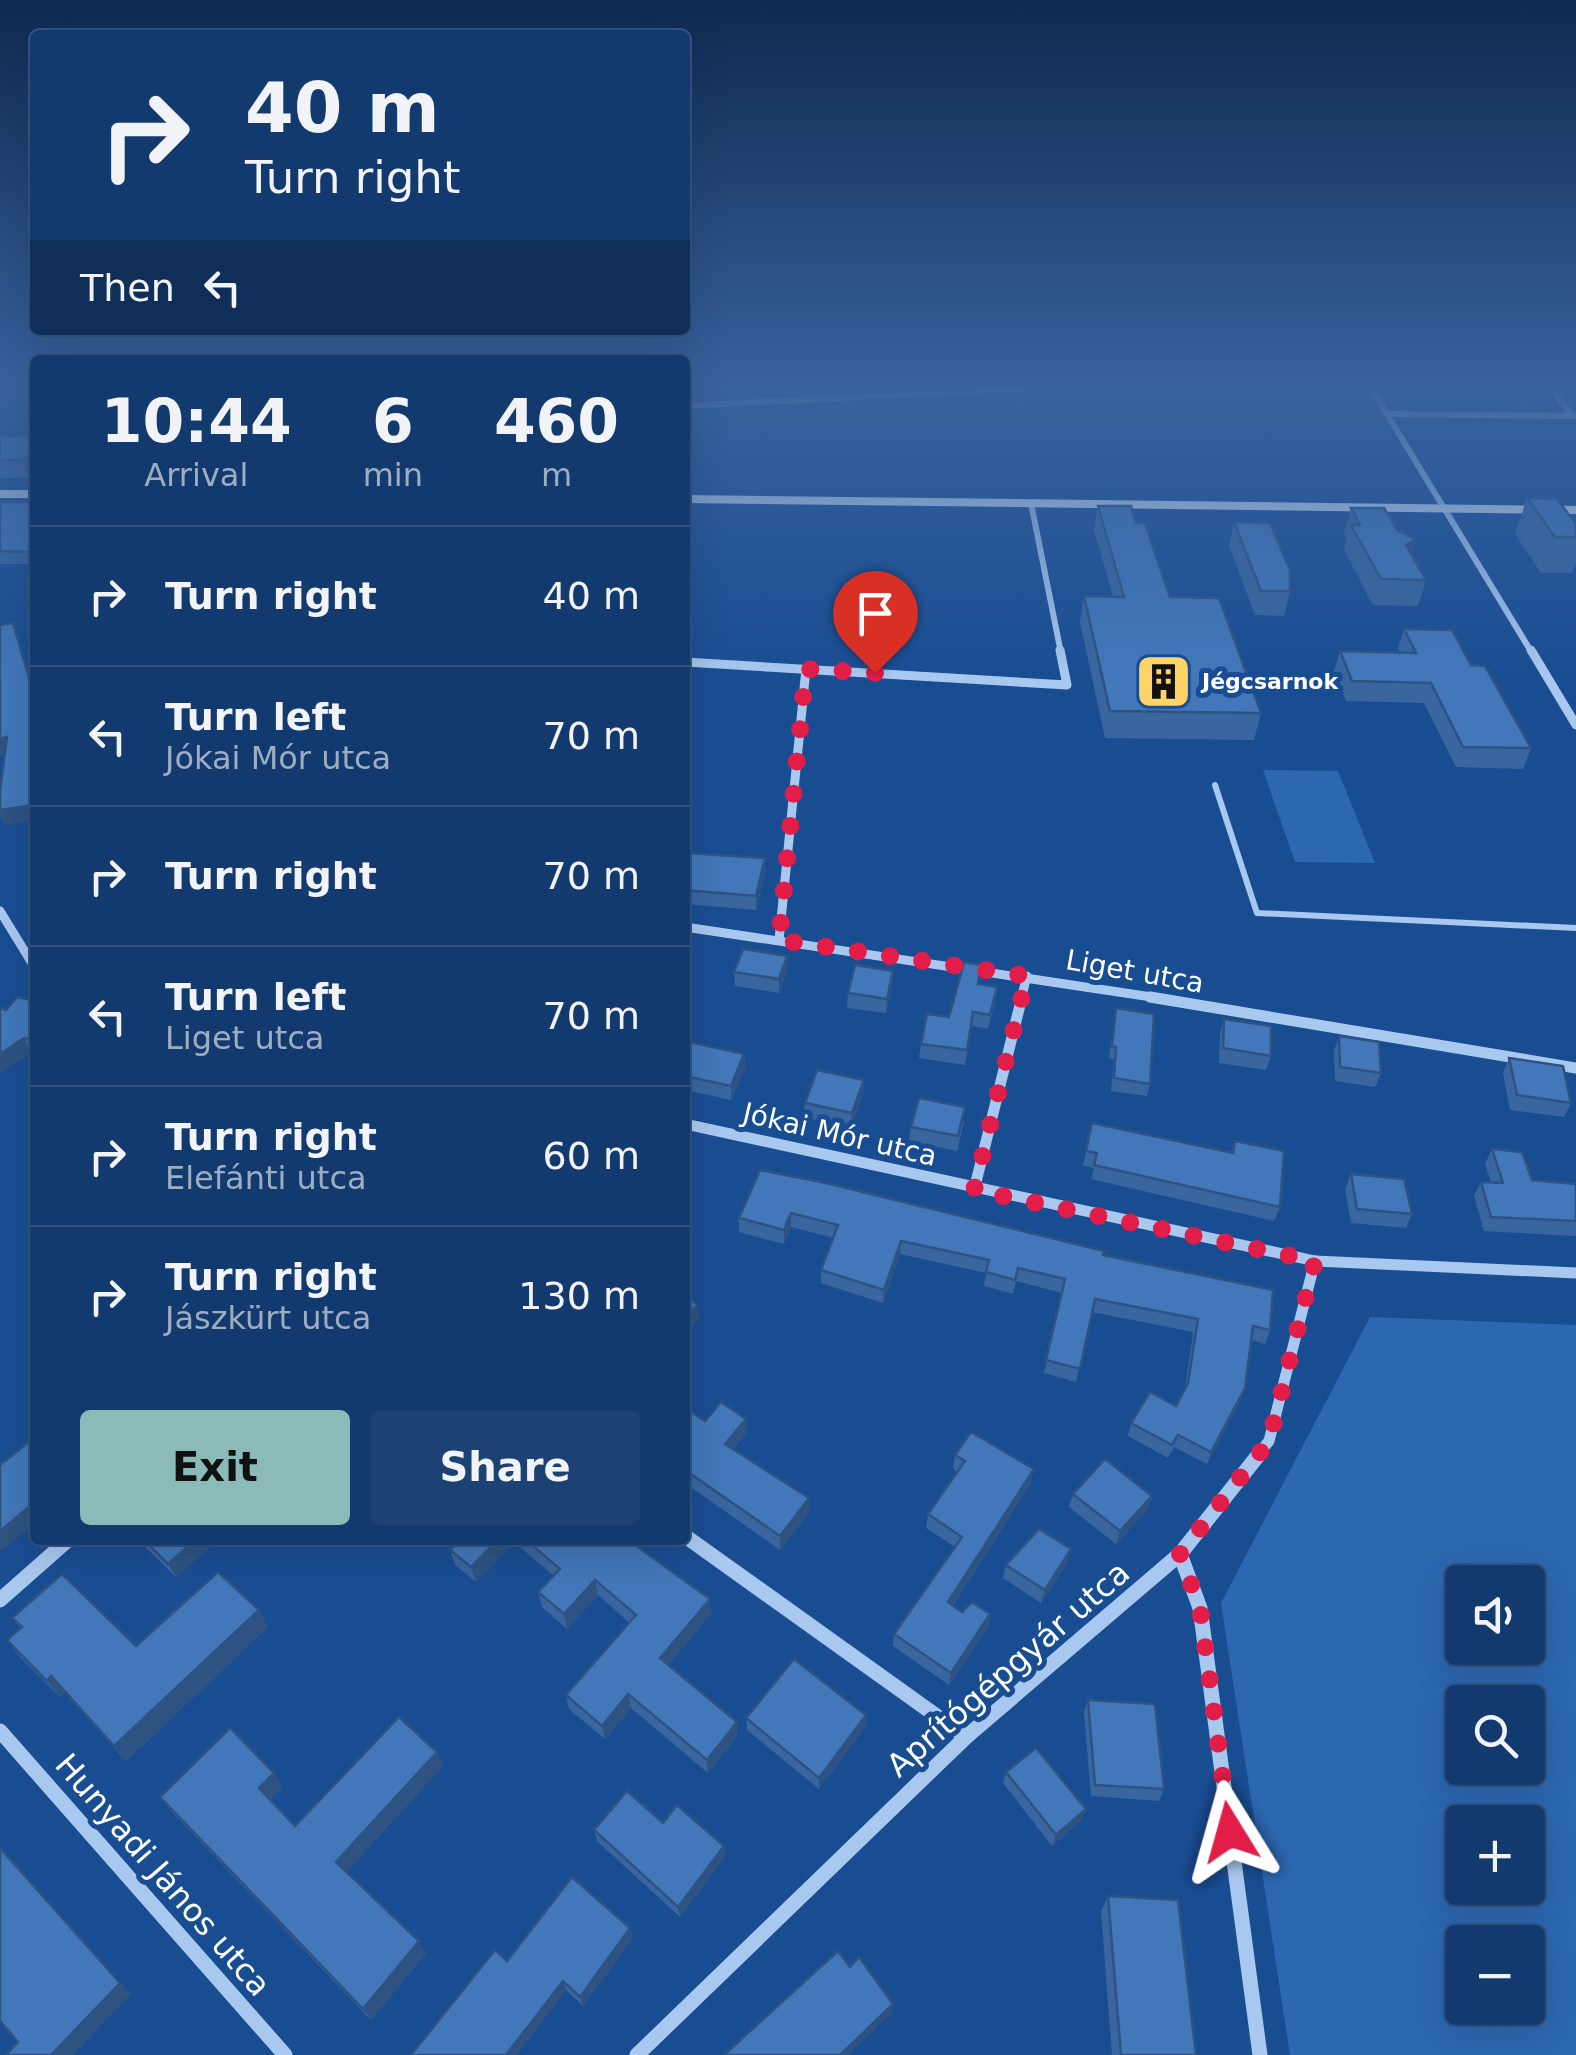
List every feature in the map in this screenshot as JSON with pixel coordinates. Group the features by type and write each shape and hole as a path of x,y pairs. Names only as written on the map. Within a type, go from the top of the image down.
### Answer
{"street":[{"path":"1430,484 1576,725"},
{"path":"0,494 30,494"},
{"path":"690,499 1576,510"},
{"path":"690,662 1067,684 1031,503"},
{"path":"779,940 806,669"},
{"path":"0,911 30,960"},
{"name":"Liget utca","path":"690,928 1027,976 1576,1068"},
{"path":"974,1190 1027,976"},
{"name":"Jókai Mór utca","path":"690,1125 974,1190 1315,1261 1576,1272"},
{"name":"Aprítógépgyár utca","path":"637,2055 966,1737 1180,1554 1269,1441 1315,1261"},
{"path":"690,1540 966,1737"},
{"path":"0,1600 62,1545"},
{"path":"1180,1554 1200,1608 1260,2055"},
{"name":"Hunyadi János utca","path":"0,1731 285,2055"}],"lane":[{"path":"1215,785 1256,913 1576,928"}],"shaded area":[{"path":"1263,770 1338,771 1375,863 1295,862"},
{"path":"1370,1317 1576,1325 1576,2055 1290,2055 1221,1603"}],"building":[{"path":"1527,498 1557,499 1576,524 1576,537 1555,537"},
{"path":"30,502 30,552 0,551 0,504"},
{"path":"1098,506 1131,506 1136,523 1145,523 1170,597 1219,598 1261,713 1110,711 1084,596 1124,597"},
{"path":"1351,508 1384,508 1398,531 1416,539 1406,545 1426,580 1381,579 1351,525 1360,525"},
{"path":"1234,522 1270,523 1290,570 1290,591 1261,591"},
{"path":"13,623 30,681 30,806 0,810 7,737 0,739 0,625"},
{"path":"1404,629 1452,630 1471,665 1485,666 1531,748 1463,747 1431,683 1352,681 1340,651 1416,653"},
{"path":"690,853 765,858 756,896 690,890"},
{"path":"743,949 787,956 779,979 734,972"},
{"path":"964,962 981,965 978,984 997,987 990,1015 973,1012 967,1050 921,1044 927,1014 949,1017"},
{"path":"855,965 893,971 887,999 848,993"},
{"path":"17,997 30,1000 30,1040 24,1038 0,1054 0,1008 6,1010"},
{"path":"1116,1008 1154,1014 1150,1084 1114,1078"},
{"path":"1224,1019 1271,1026 1271,1056 1223,1048"},
{"path":"1339,1036 1379,1042 1381,1073 1340,1067"},
{"path":"690,1042 744,1054 731,1086 690,1077"},
{"path":"1509,1058 1563,1066 1571,1103 1517,1095"},
{"path":"817,1070 864,1080 852,1113 805,1103"},
{"path":"919,1098 965,1107 958,1136 911,1127"},
{"path":"1092,1123 1233,1153 1235,1141 1284,1151 1280,1207 1094,1165 1097,1153 1086,1151"},
{"path":"1492,1149 1522,1152 1532,1180 1576,1184 1576,1221 1491,1217 1481,1182 1503,1183"},
{"path":"760,1170 1104,1251 1103,1255 1273,1290 1270,1330 1253,1326 1245,1388 1211,1452 1178,1435 1172,1445 1131,1423 1150,1392 1176,1406 1188,1383 1198,1319 1095,1299 1080,1369 1046,1360 1065,1279 1018,1268 1015,1280 986,1272 989,1260 901,1241 884,1290 821,1270 838,1225 791,1213 784,1230 739,1218"},
{"path":"1351,1174 1404,1179 1412,1214 1357,1209"},
{"path":"721,1402 746,1419 725,1444 809,1498 780,1536 690,1473 690,1411 705,1421"},
{"path":"971,1432 1034,1469 948,1602 962,1612 972,1602 990,1614 951,1673 894,1634 962,1537 928,1514 965,1461 955,1455"},
{"path":"30,1441 30,1506 0,1531 0,1465"},
{"path":"1105,1459 1152,1496 1120,1531 1073,1494"},
{"path":"1039,1529 1071,1549 1045,1590 1006,1565"},
{"path":"149,1545 189,1545 168,1564"},
{"path":"455,1545 493,1545 471,1567 450,1550"},
{"path":"532,1545 635,1545 710,1599 660,1658 737,1722 707,1760 628,1694 602,1726 566,1695 636,1615 595,1580 564,1614 538,1592 560,1569"},
{"path":"218,1572 259,1610 114,1746 51,1676 47,1681 7,1640 22,1627 12,1618 62,1574 136,1646"},
{"path":"794,1659 866,1715 819,1778 746,1718"},
{"path":"1088,1700 1155,1704 1164,1789 1095,1785"},
{"path":"399,1717 437,1752 336,1862 419,1941 363,2009 160,1797 230,1728 274,1773 259,1788 295,1826"},
{"path":"1036,1748 1086,1809 1056,1835 1006,1772"},
{"path":"627,1791 663,1823 677,1805 724,1846 678,1907 594,1830"},
{"path":"0,1848 120,1983 51,2055 6,2055 18,2042 0,2021"},
{"path":"572,1877 630,1928 580,1997 563,1981 506,2055 411,2055 495,1950 507,1961"},
{"path":"1108,1896 1178,1900 1196,2055 1121,2055"},
{"path":"838,1951 850,1967 859,1957 893,2004 840,2055 724,2055"}],"place":[{"name":"Jégcsarnok","path":"1163,681"}],"route":[{"path":"875,673 806,669 779,940 1027,976 974,1190 1315,1261 1269,1441 1180,1554 1200,1608 1230,1832"}]}
